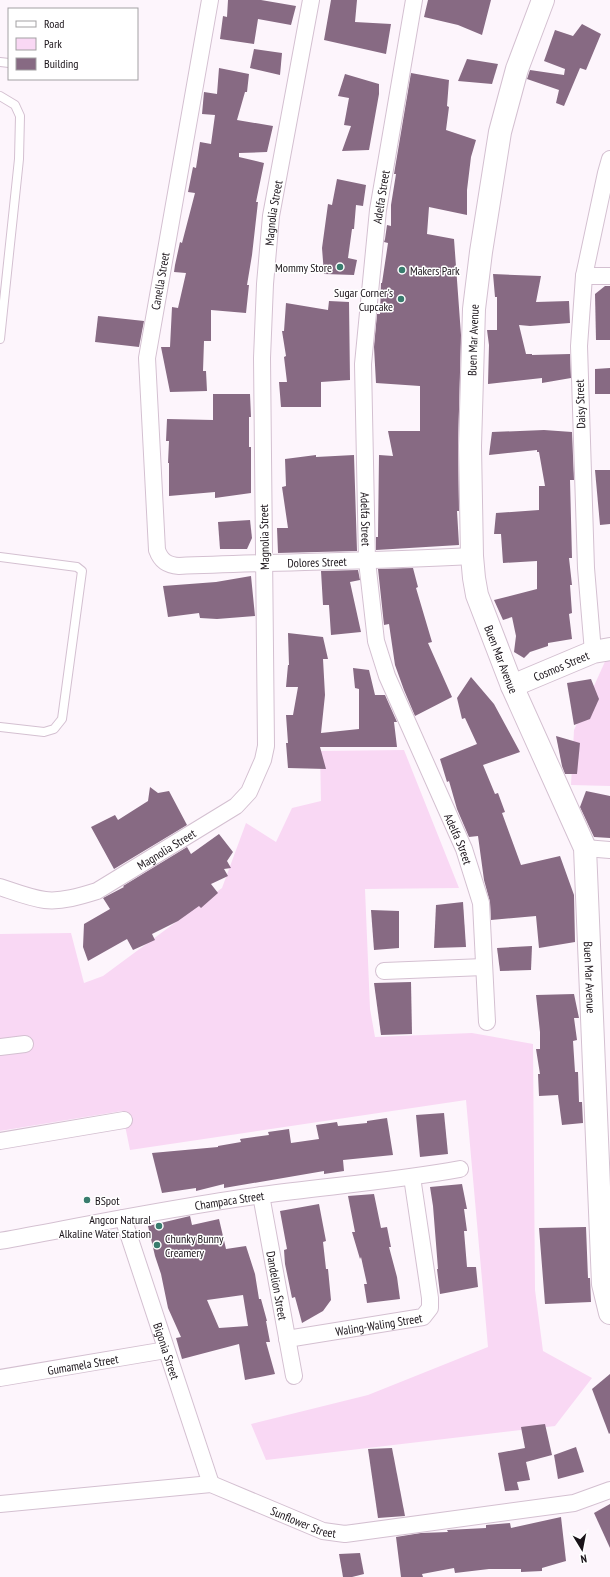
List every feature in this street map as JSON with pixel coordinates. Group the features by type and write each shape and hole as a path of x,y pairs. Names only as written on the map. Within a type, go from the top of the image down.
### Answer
{"street":[{"name":"Canella Street","path":"164,562 156,550 147,358 210,0"},
{"name":"Magnolia Street","path":"0,887 46,900 74,898 97,891 236,806 249,792 263,760 266,746 262,358 265,284 271,216 311,0"},
{"name":"Adelfa Street","path":"414,0 378,210 363,364 367,561 376,641 387,676 464,849 481,904 487,1022"},
{"name":"Buen Mar Avenue","path":"540,1 517,69 500,132 480,259 474,309 472,363 470,446 472,556 477,594 512,686 585,848 602,1284 610,1313"},
{"name":"Daisy Street","path":"602,650 586,568 578,346 584,276 610,159"},
{"path":"584,276 610,276"},
{"name":"Dolores Street","path":"164,562 170,565 179,566 367,561 472,556"},
{"name":"Cosmos Street","path":"512,686 602,650"},
{"path":"585,848 610,850"},
{"path":"384,971 484,967"},
{"path":"0,1047 25,1044"},
{"path":"0,1141 124,1120"},
{"name":"Champaca Street","path":"0,1241 123,1218 261,1195 412,1177 460,1169"},
{"name":"Waling-Waling Street","path":"287,1339 423,1317 430,1308 430,1298 412,1177"},
{"name":"Dandelion Street","path":"261,1195 294,1376"},
{"name":"Bigonia Street","path":"123,1218 211,1484"},
{"name":"Gumamela Street","path":"0,1378 166,1350"},
{"name":"Sunflower Street","path":"0,1504 211,1484 323,1530 345,1534 574,1503 610,1490"}],"lane":[{"path":"0,96 16,105 20,116 19,159 0,339"},
{"path":"0,557 77,566 82,572 62,719 54,728 44,732 0,727"}],"green space":[{"path":"608,655 610,655 610,786 571,785 574,730"},
{"path":"404,750 459,888 365,889 370,1009 375,1037 472,1033 533,1044 535,1290 543,1351 592,1378 555,1426 266,1460 251,1424 368,1395 488,1347 466,1100 130,1150 122,1111 0,1131 0,934 71,933 84,983 103,976 222,888 246,823 276,842 292,808 321,801 320,751"}],"building":[{"path":"228,0 261,0 296,6 291,25 258,19 254,44 220,39 223,16 227,17"},
{"path":"331,0 357,0 355,22 391,24 386,54 324,40"},
{"path":"428,0 491,0 482,35 458,25 424,17"},
{"path":"582,24 601,34 586,70 580,68 564,106 556,103 559,90 527,79 530,70 564,75 565,69 544,61 555,30 573,36"},
{"path":"254,49 282,53 280,75 250,68"},
{"path":"467,59 498,64 492,84 458,81"},
{"path":"219,68 249,74 247,92 245,92 237,120 273,126 267,152 239,153 239,157 264,163 256,202 258,202 247,285 249,285 246,313 211,310 211,341 204,341 203,371 206,371 207,391 170,392 161,347 170,347 172,307 178,308 186,273 174,272 180,242 182,243 195,193 188,192 193,167 196,168 200,142 211,144 215,115 202,114 204,92 217,94"},
{"path":"411,73 449,80 447,106 449,107 446,130 476,140 471,157 467,190 467,215 429,207 427,234 454,239 461,335 458,446 459,511 457,511 459,545 376,550 376,537 378,537 379,455 393,456 388,431 420,431 420,386 376,383 374,347 377,314 380,314 381,283 388,243 384,242 387,225 391,226 391,205 396,174 394,174"},
{"path":"345,74 379,84 379,94 369,150 342,151 351,126 344,125 349,98 338,96"},
{"path":"337,179 366,185 363,206 356,205 354,229 352,229 348,258 357,260 354,275 324,274 322,248 328,204 332,205"},
{"path":"493,274 541,276 536,302 569,301 570,323 530,326 519,325 526,354 570,354 571,378 542,383 542,378 488,384 489,345 487,330 497,330 497,297 495,297"},
{"path":"605,286 610,286 610,340 596,340 595,294"},
{"path":"329,301 349,302 350,380 321,382 321,407 281,407 279,382 287,382 284,357 286,356 282,331 284,331 286,303 328,310"},
{"path":"98,316 144,321 139,347 95,342"},
{"path":"610,368 610,394 595,394 595,369"},
{"path":"213,394 250,394 251,417 249,417 249,447 251,447 251,493 215,498 215,492 169,496 169,441 166,441 167,419 213,420"},
{"path":"544,430 572,432 574,480 570,480 572,558 569,558 572,585 570,585 572,613 569,614 572,639 548,643 548,646 530,652 524,658 514,652 516,636 512,617 503,620 494,600 537,589 537,561 503,563 501,534 494,534 496,513 539,510 539,486 545,486 539,452 537,452 537,450 489,455 492,432"},
{"path":"316,455 316,457 354,455 357,551 278,553 277,528 288,528 282,487 286,486 285,459"},
{"path":"595,470 610,470 610,524 600,525"},
{"path":"250,520 252,538 247,549 220,549 218,522"},
{"path":"413,568 418,587 416,588 432,642 428,643 452,697 415,716 395,665 389,624 384,625 378,569"},
{"path":"358,570 360,580 350,582 361,632 331,635 329,605 323,605 321,571"},
{"path":"251,576 255,616 217,619 200,618 199,613 168,617 163,586 216,582"},
{"path":"288,633 323,637 328,659 323,659 325,695 321,733 359,729 359,689 355,688 353,668 369,670 375,695 385,695 397,722 394,722 397,747 320,747 326,769 288,768 286,715 293,715 298,687 286,687 289,665"},
{"path":"471,677 494,704 520,752 483,765 495,794 498,793 505,812 502,813 521,865 560,856 574,895 575,942 539,948 536,916 491,920 490,902 484,880 478,836 469,837 457,809 449,781 447,782 440,759 477,744 465,718 462,719 457,698"},
{"path":"591,679 599,699 590,719 574,725 567,683"},
{"path":"556,736 580,743 577,774 565,774"},
{"path":"150,787 158,793 169,791 187,825 114,869 91,827 115,815 118,820 148,801"},
{"path":"586,791 610,796 610,838 594,837 580,807"},
{"path":"219,834 233,852 227,861 231,868 224,869 228,876 211,884 218,893 201,908 199,906 178,921 152,934 155,940 133,950 127,939 88,961 83,947 84,924 110,909 103,898 124,887 123,886 187,847 191,854"},
{"path":"463,902 466,947 434,948 436,905"},
{"path":"371,910 399,911 399,948 374,950"},
{"path":"532,946 531,970 500,971 497,948"},
{"path":"411,982 412,1034 381,1035 374,983"},
{"path":"574,994 579,1018 574,1018 577,1040 573,1041 575,1072 578,1072 579,1102 582,1102 583,1123 562,1125 558,1095 539,1096 538,1074 540,1074 536,1049 540,1049 540,1032 536,995"},
{"path":"444,1113 448,1154 420,1157 416,1115"},
{"path":"387,1118 393,1155 343,1160 344,1171 324,1174 324,1171 224,1188 224,1184 196,1191 196,1188 162,1193 152,1153 218,1147 241,1142 240,1139 269,1135 268,1132 289,1129 291,1143 319,1139 316,1125 337,1122 338,1126 367,1123 367,1121"},
{"path":"462,1184 467,1209 464,1209 467,1231 464,1231 467,1267 476,1267 478,1287 440,1294 433,1206 430,1187"},
{"path":"374,1194 381,1228 387,1227 391,1247 389,1247 397,1277 400,1299 367,1303 364,1284 367,1284 361,1257 360,1259 352,1232 355,1232 348,1196"},
{"path":"319,1204 326,1241 323,1242 326,1269 328,1269 331,1300 323,1311 302,1323 295,1297 292,1298 285,1264 284,1250 287,1249 280,1211"},
{"path":"190,1216 192,1225 219,1219 226,1249 246,1246 255,1274 259,1299 261,1299 267,1321 270,1342 266,1342 275,1374 245,1380 239,1344 182,1359 176,1338 181,1337 168,1308 161,1274 148,1226","holes":["243,1295 248,1326 219,1328 207,1300"]},
{"path":"586,1227 588,1278 590,1278 591,1302 545,1304 539,1228"},
{"path":"610,1374 610,1433 609,1434 592,1389"},
{"path":"545,1424 552,1455 526,1462 530,1480 517,1482 519,1490 505,1491 498,1453 525,1448 521,1427"},
{"path":"576,1447 584,1472 558,1479 554,1455"},
{"path":"392,1448 405,1516 378,1518 368,1449"},
{"path":"610,1504 610,1548 594,1513"},
{"path":"561,1517 566,1561 542,1568 542,1571 521,1572 521,1569 489,1569 455,1573 454,1568 422,1574 423,1577 401,1577 396,1537 421,1533 448,1532 447,1530 486,1528 486,1525 510,1523 511,1528"},
{"path":"360,1553 364,1574 352,1577 343,1577 339,1554"}],"place":[{"name":"Mommy Store","path":"340,267"},
{"name":"Makers Park","path":"402,270"},
{"name":"Sugar Corner's Cupcake","path":"401,299"},
{"name":"BSpot","path":"87,1200"},
{"name":"Angcor Natural Alkaline Water Station","path":"159,1226"},
{"name":"Chunky Bunny Creamery","path":"157,1245"}]}
